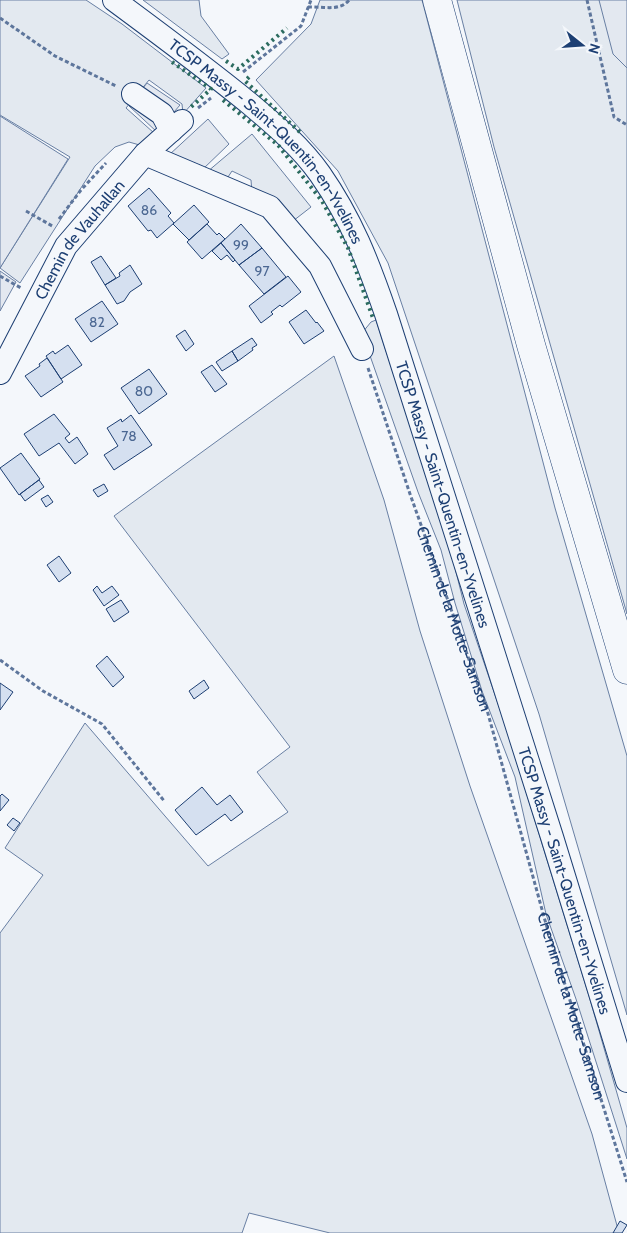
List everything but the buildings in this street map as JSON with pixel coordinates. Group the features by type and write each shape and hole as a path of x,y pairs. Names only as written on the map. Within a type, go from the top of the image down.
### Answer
{"highway":[{"path":"438,0 531,345 627,670"}],"street":[{"name":"TCSP Massy - Saint-Quentin-en-Yvelines","path":"114,0 226,84 284,132 319,172 348,218 370,265 561,865 627,1081"},
{"name":"Chemin de Vauhallan","path":"0,373 66,246 145,154 176,126 133,94"},
{"path":"145,154 270,208 320,266 362,349"}],"path":[{"path":"240,74 301,26 311,0"},
{"path":"308,7 337,8 346,5 349,0"},
{"path":"586,0 614,117 627,125"},
{"path":"0,18 55,56 133,94"},
{"path":"26,211 54,228"},
{"path":"0,276 22,288"},
{"name":"Chemin de la Motte-Samson","path":"362,349 410,494 487,710 546,924 627,1182"},
{"path":"0,660 43,690 102,724 165,802"}],"shaded area":[{"path":"0,0 86,0 122,24 206,88 183,114 182,104 149,80 126,108 154,133 143,146 129,142 115,147 95,166 20,283 0,268 70,157 0,115"},
{"path":"143,0 199,0 201,16 229,54 222,59"},
{"path":"320,0 422,0 555,508 627,756 627,1015 539,714 388,263 338,171 256,80 311,24"},
{"path":"457,0 627,0 627,614 494,147"},
{"path":"599,0 627,0 627,68 613,54"},
{"path":"147,83 180,105 157,132 129,106"},
{"path":"0,116 68,159 0,268"},
{"path":"208,119 229,144 202,170 169,155"},
{"path":"252,134 311,207 293,221 252,193 251,180 232,171 226,180 207,172"},
{"path":"0,271 16,282 0,311"},
{"path":"376,320 450,548 464,604 508,733 589,996 627,1128 627,1159 576,999 546,914 515,777 482,691 441,550 418,492 362,333 371,322"},
{"path":"334,356 384,500 420,631 470,786 592,1134 619,1233 330,1233 249,1213 242,1233 0,1233 0,933 43,875 5,848 85,723 208,866 288,812 257,772 290,747 114,516"}],"hedge":[{"path":"226,61 238,69 287,28"},
{"path":"172,62 211,89 191,107"},
{"path":"249,77 245,81 302,134"},
{"path":"223,100 278,145 322,201 348,248 373,318"}]}
